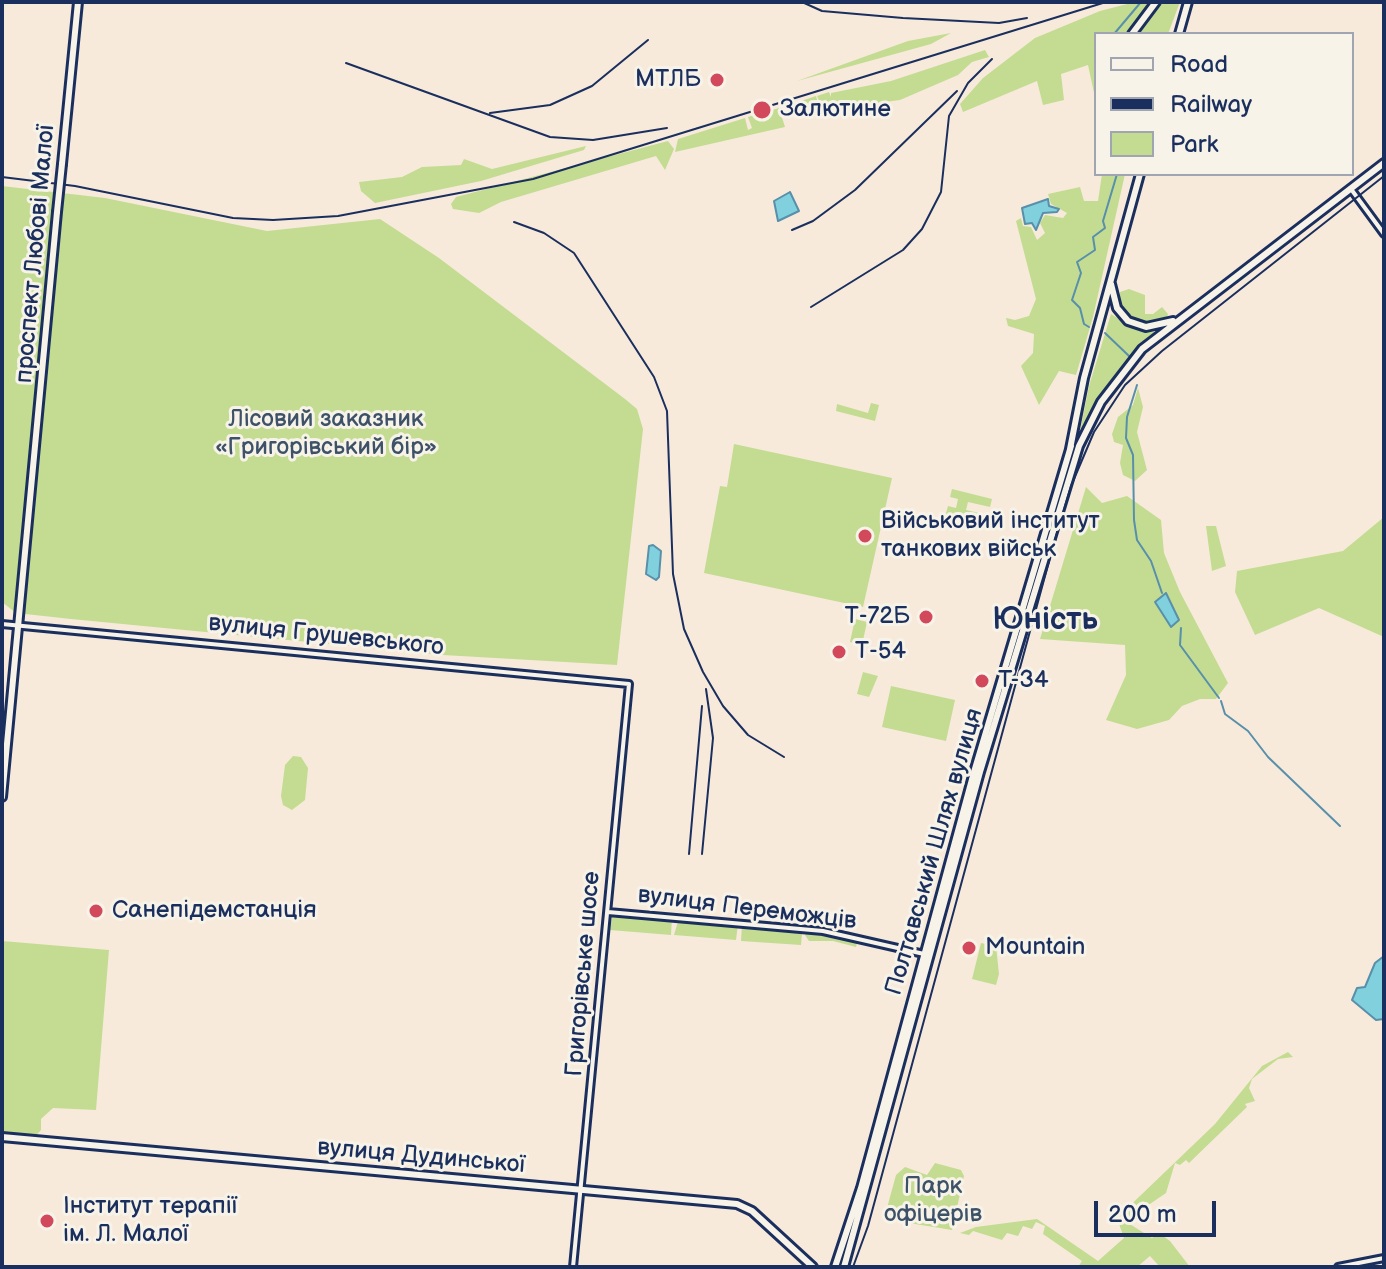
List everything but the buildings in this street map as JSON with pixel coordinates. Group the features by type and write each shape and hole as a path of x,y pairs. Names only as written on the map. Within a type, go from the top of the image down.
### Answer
{"main road":[{"name":"проспект Любові Малої","path":"2,797 78,2"},
{"path":"1134,32 1156,2"},
{"path":"1180,32 1188,2"},
{"path":"1067,477 1101,402 1127,366 1156,336 1384,163"},
{"name":"Полтавський Шлях вулиця","path":"844,1267 927,955 1060,503 1084,378 1139,176"},
{"path":"1111,281 1121,315 1135,325 1152,327 1177,320"},
{"path":"1152,327 1156,329 1156,336"},
{"name":"Полтавський Шлях вулиця","path":"835,1267 849,1230 1071,446"},
{"name":"вулиця Дудинської","path":"2,1137 741,1204 813,1267"}],"street":[{"path":"1349,187 1384,234"},
{"name":"вулиця Грушевського","path":"2,624 629,684"},
{"name":"Григорівське шосе","path":"573,1267 629,684"},
{"name":"вулиця Переможців","path":"607,912 823,931 927,955"},
{"path":"1338,1267 1384,1258"}],"green space":[{"path":"1135,2 1151,2 1128,32 1094,32 1094,93 1088,65 1061,74 1064,100 1043,105 1037,81 963,112 960,104 983,78 1035,38 1100,11"},
{"path":"1163,2 1180,2 1169,32 1138,32"},
{"path":"951,33 931,44 797,81 908,41"},
{"path":"985,50 989,57 972,62 958,75 900,100 862,105 842,102 836,107 832,102 835,111 825,114 817,96 829,92 831,97 831,93 891,81"},
{"path":"816,96 818,103 804,108 810,107 813,115 821,112 822,115 805,119 798,102"},
{"path":"779,108 785,127 675,152 678,139 745,118 748,130 752,128 748,117"},
{"path":"668,141 674,149 665,170 656,156 501,202 479,213 453,209 451,204 456,197"},
{"path":"586,146 584,150 481,181 375,203 361,191 359,182 402,177 422,167 461,165 464,159 492,169"},
{"path":"1102,176 1125,176 1093,317 1076,375 1059,371 1039,405 1021,366 1033,353 1034,334 1008,326 1006,318 1015,320 1029,316 1036,299 1016,221 1021,218 1023,226 1031,227 1037,240 1045,233 1040,223 1045,215 1063,218 1067,213 1051,204 1048,194 1080,187 1084,201 1098,201"},
{"name":"Лісовий заказник «Григорівський бір»","path":"2,186 105,198 267,231 380,219 439,258 625,399 637,409 643,429 617,665 443,655 16,613 2,602"},
{"path":"1129,289 1145,295 1145,314 1153,314 1162,307 1168,314 1166,320 1143,325 1129,319 1118,302 1120,292"},
{"path":"1111,314 1129,325 1155,332 1105,390 1079,436 1089,386"},
{"path":"1138,388 1143,407 1137,432 1147,470 1135,481 1123,475 1120,463 1123,445 1114,442 1112,434 1118,417 1133,405"},
{"path":"871,403 879,405 875,421 836,411 837,404 868,413"},
{"path":"734,444 892,478 863,607 704,573 720,486 727,487"},
{"path":"1086,487 1102,503 1127,496 1161,520 1164,553 1180,592 1228,683 1216,699 1200,699 1182,706 1169,720 1137,729 1106,720 1126,675 1125,645 1040,639"},
{"path":"952,489 992,499 990,507 968,502 966,510 983,514 980,525 945,517 948,506 956,508 958,499 950,497"},
{"path":"1384,517 1384,637 1319,608 1255,635 1235,592 1237,571 1343,551"},
{"path":"1206,526 1216,526 1226,566 1212,571"},
{"path":"855,619 867,622 862,645 850,642"},
{"path":"863,672 878,676 869,697 857,694"},
{"path":"891,686 955,700 946,741 882,727"},
{"path":"293,756 301,757 308,768 305,800 292,810 283,805 281,796 285,765"},
{"path":"613,912 672,917 671,935 610,930"},
{"path":"679,918 738,924 736,940 674,935"},
{"path":"742,924 797,929 802,934 801,945 741,941"},
{"path":"809,930 858,939 856,947 833,941 809,941 805,935"},
{"path":"2,941 109,950 96,1110 53,1108 41,1119 41,1130 32,1140 2,1137"},
{"path":"981,943 996,946 999,974 996,985 972,979"},
{"path":"1288,1052 1293,1057 1278,1059 1252,1079 1249,1088 1255,1101 1245,1104 1247,1107 1189,1163 1186,1160 1180,1165 1175,1163 1166,1193 1125,1221 1152,1238 1159,1233 1170,1241 1190,1267 1160,1267 1150,1256 1137,1267 1078,1267 1082,1261 1043,1234 1045,1226 1036,1222 1032,1229 1023,1226 1018,1236 1007,1233 1002,1240 973,1231 969,1235 960,1233 976,1227 1037,1219 1098,1261 1124,1238 1117,1218 1215,1124 1262,1066"},
{"name":"Парк офіцерів","path":"935,1163 961,1170 964,1176 952,1230 884,1219 896,1175 905,1167 927,1175"}],"water":[{"path":"790,192 799,211 778,221 774,201"},
{"path":"1048,199 1049,206 1059,209 1057,212 1043,213 1036,230 1032,223 1025,224 1022,208"},
{"path":"653,545 661,551 659,577 656,580 646,574 649,546"},
{"path":"1166,593 1179,620 1171,627 1155,602"},
{"path":"1384,956 1384,1019 1376,1020 1352,1000 1357,988 1365,987 1375,963"}],"waterway":[{"path":"1116,32 1141,2"},
{"path":"1089,327 1084,324 1080,308 1072,300 1081,273 1077,262 1095,250 1093,237 1105,228 1103,221 1116,176"},
{"path":"1105,333 1129,356"},
{"path":"1137,385 1127,417 1126,438 1133,455 1134,520 1137,540 1151,561 1162,593"},
{"path":"1181,628 1180,645 1219,698"},
{"path":"1221,701 1225,714 1248,731 1268,757 1340,826"}],"tram line":[{"path":"853,1267 868,1226 1054,543 1071,486 1094,432 1125,385 1162,351 1384,176"}],"railway":[{"path":"802,2 822,11 903,18 999,23 1027,18"},
{"path":"2,177 75,186 233,218 273,220 338,216 533,179 1106,2"},
{"path":"490,113 550,105 592,86 648,40"},
{"path":"811,307 903,250 922,229 941,192 949,116 968,83 992,59"},
{"path":"346,63 550,137 593,140 667,128"},
{"path":"792,230 813,221 855,190 957,91"},
{"path":"514,222 544,233 574,253 654,377 667,411 673,574 684,629 703,672 723,706 748,735 784,757"},
{"path":"702,854 713,738 706,689"},
{"path":"689,854 702,706"}],"place":[{"name":"МТЛБ","path":"717,80"},
{"name":"Залютине","path":"762,110"},
{"name":"Військовий інститут танкових військ","path":"865,536"},
{"name":"Т-72Б","path":"926,617"},
{"name":"Т-54","path":"839,652"},
{"name":"T-34","path":"982,681"},
{"name":"Санепідемстанція","path":"96,911"},
{"name":"Mountain","path":"969,948"},
{"name":"Інститут терапії ім. Л. Малої","path":"47,1221"}],"district":[{"name":"Юність","path":"1045,621"}]}
